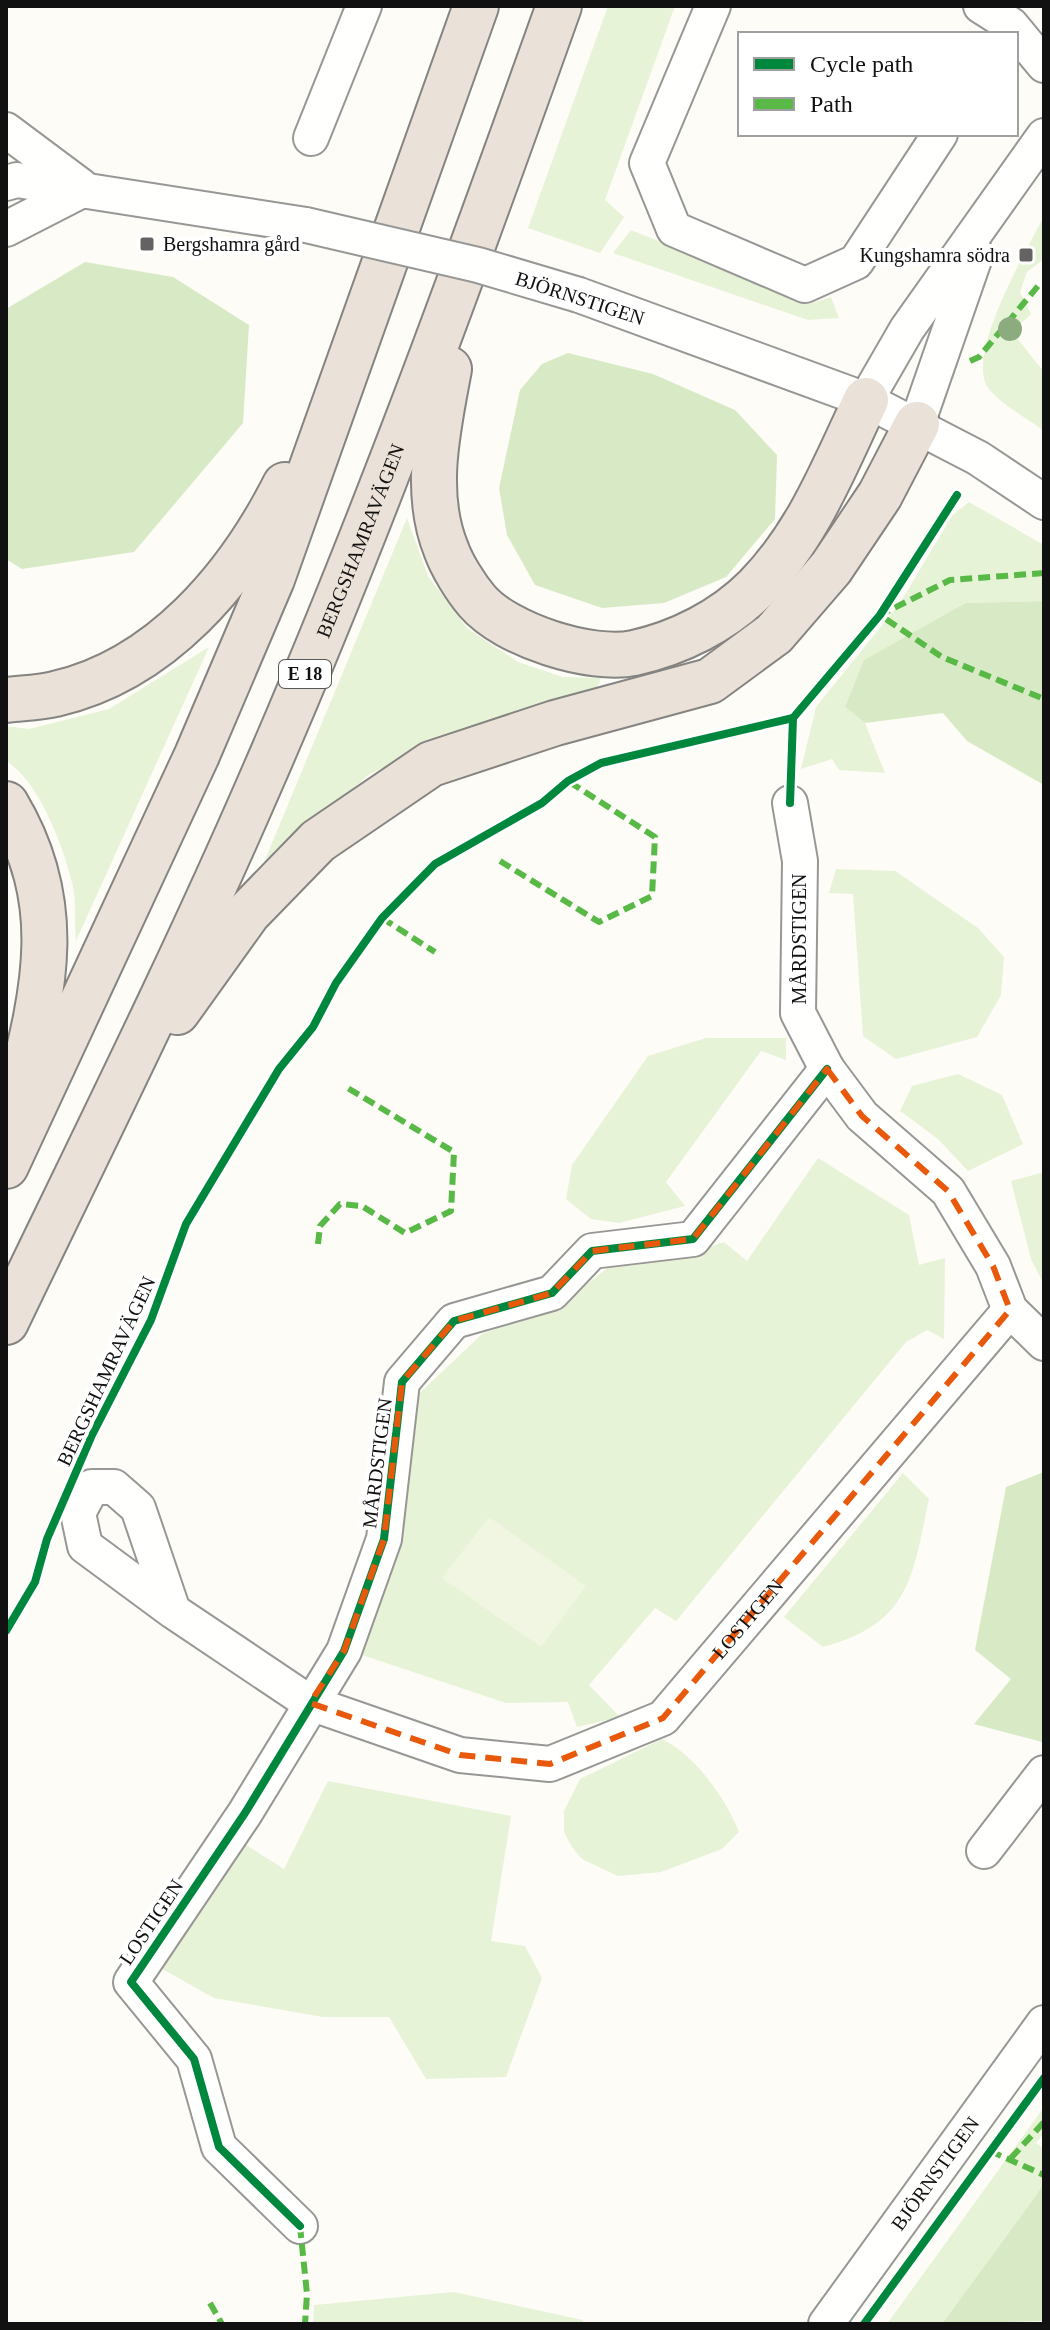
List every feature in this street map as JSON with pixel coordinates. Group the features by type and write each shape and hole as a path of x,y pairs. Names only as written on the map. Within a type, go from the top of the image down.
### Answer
{"highway":[{"path":"6,1166 197,755 260,608 476,6"},
{"name":"BERGSHAMRAVÄGEN","path":"6,1322 117,1095 261,782 408,420 559,6"},
{"path":"473,246 435,441 435,503 446,550 478,603 531,637 585,654 632,654 699,631 754,589 799,537 866,400"},
{"path":"6,700 56,694 107,675 159,645 211,598 270,515 356,344"},
{"path":"117,1095 248,913 318,841 431,764 555,723 710,681 774,634 831,568 880,495 917,424"},
{"path":"6,804 27,840 41,886 44,940 39,1011 6,1145"}],"street":[{"path":"311,138 364,6"},
{"path":"713,6 647,163 674,229 805,285 856,262 939,136"},
{"path":"981,6 1017,32"},
{"path":"1018,34 1044,66"},
{"path":"1018,65 1044,66"},
{"name":"BJÖRNSTIGEN","path":"6,130 84,189"},
{"path":"866,400 907,329 1039,152"},
{"name":"BJÖRNSTIGEN","path":"6,183 17,180 84,189 306,225 478,265 579,295 866,400 917,424 1044,502"},
{"path":"6,229 84,189"},
{"path":"917,424 989,218"},
{"name":"MÅRDSTIGEN","path":"790,803 800,861 798,1013 827,1069 862,1116 948,1191 993,1266 1010,1310 1044,1343"},
{"name":"MÅRDSTIGEN","path":"310,1703 344,1651 384,1539 402,1382 454,1321 552,1293 592,1251 693,1239 827,1069"},
{"name":"LOSTIGEN","path":"173,1611 310,1703 460,1755 550,1764 663,1718 1010,1310"},
{"name":"LOSTIGEN","path":"300,2226 219,2147 198,2084 194,2059 131,1982 245,1813 310,1703"},
{"path":"984,1851 1044,1773"},
{"name":"BJÖRNSTIGEN","path":"826,2324 1044,2023"}],"highlighted area":[{"path":"827,1069 862,1116 948,1191 993,1266 1010,1310 663,1718 550,1764 460,1755 310,1703 344,1651 384,1539 402,1382 454,1321 552,1293 592,1251 693,1239"}],"green space":[{"path":"608,6 675,6 605,200 624,217 600,253 528,228"},
{"path":"1044,216 1044,259 1027,272 1020,292 1031,314 1012,332 1044,372 1044,431 995,395 983,374 984,353 1001,302"},
{"path":"631,230 812,303 831,297 839,318 808,320 613,253"},
{"path":"85,262 173,277 249,325 243,423 134,552 22,569 6,559 6,309"},
{"path":"568,353 653,374 735,410 777,455 775,519 726,577 664,603 602,608 535,585 507,535 499,488 520,390 542,364"},
{"path":"969,502 1044,545 1044,601 966,603 845,707 865,723 885,773 839,770 832,759 801,769 816,707 900,603 952,516"},
{"path":"407,518 428,576 467,628 518,662 563,677 601,678 595,695 456,732 370,774 262,867"},
{"path":"1044,601 1044,785 967,741 943,713 865,723 845,707 864,660 966,603"},
{"path":"209,647 76,941 74,894 67,864 38,797 18,770 6,761 6,726 29,729 109,709"},
{"path":"836,869 895,871 978,928 1004,957 1001,995 977,1037 896,1059 863,1036 853,894 829,893"},
{"path":"706,1038 786,1038 786,1060 761,1051 666,1182 685,1206 619,1223 591,1219 566,1199 572,1165 648,1056"},
{"path":"958,1074 1002,1095 1023,1144 968,1171 938,1139 900,1111 912,1086"},
{"path":"818,1158 909,1215 919,1265 945,1258 944,1339 927,1330 906,1342 676,1621 655,1608 589,1685 620,1717 577,1727 568,1702 506,1703 356,1653 405,1407 482,1334 557,1307 641,1242 687,1255 724,1242 747,1261"},
{"path":"1044,1172 1044,1285 1031,1259 1011,1181"},
{"path":"1044,1472 1042,1742 974,1724 1011,1679 975,1650 1006,1487"},
{"path":"903,1473 929,1499 918,1552 903,1593 891,1610 874,1625 823,1647 784,1617"},
{"path":"489,1517 586,1586 541,1647 442,1578"},
{"path":"662,1739 686,1756 708,1779 739,1832 722,1849 661,1872 618,1876 582,1859 564,1832 564,1811 580,1779"},
{"path":"328,1781 511,1816 491,1941 525,1946 542,1978 506,2077 426,2079 389,2017 323,2017 214,1998 148,1961 240,1841 284,1869"},
{"path":"1044,2107 1044,2133 1036,2143 1044,2149 1044,2183 1034,2198 942,2324 887,2324"},
{"path":"1044,2183 1044,2321 942,2324 1034,2198"},
{"path":"454,2292 583,2320 582,2324 313,2324 314,2305"}],"marked path":[{"path":"970,361 979,357 1038,286"},
{"path":"1044,573 950,580 880,615 942,657 1044,699"},
{"path":"500,861 599,922 652,896 655,837 568,781"},
{"path":"382,918 435,952"},
{"path":"318,1244 320,1226 340,1204 362,1206 405,1233 451,1211 454,1152 346,1087"},
{"path":"1011,2158 1044,2122"},
{"path":"990,2151 1044,2175"},
{"path":"300,2226 307,2294 305,2324"},
{"path":"210,2303 222,2324"}],"cycle path":[{"path":"790,803 793,718 880,615 957,495"},
{"path":"6,1631 35,1582 47,1539 92,1435 151,1320 186,1224 279,1069 313,1027 336,983 382,918 435,864 542,803 568,781 601,763 793,718"},
{"path":"300,2226 219,2147 194,2059 131,1982 245,1813 344,1651 384,1539 402,1382 454,1321 552,1293 592,1251 693,1239 827,1069"},
{"path":"864,2324 1044,2078"}],"place":[{"name":"Bergshamra gård","path":"147,244"},
{"name":"Kungshamra södra","path":"1026,255"}]}
